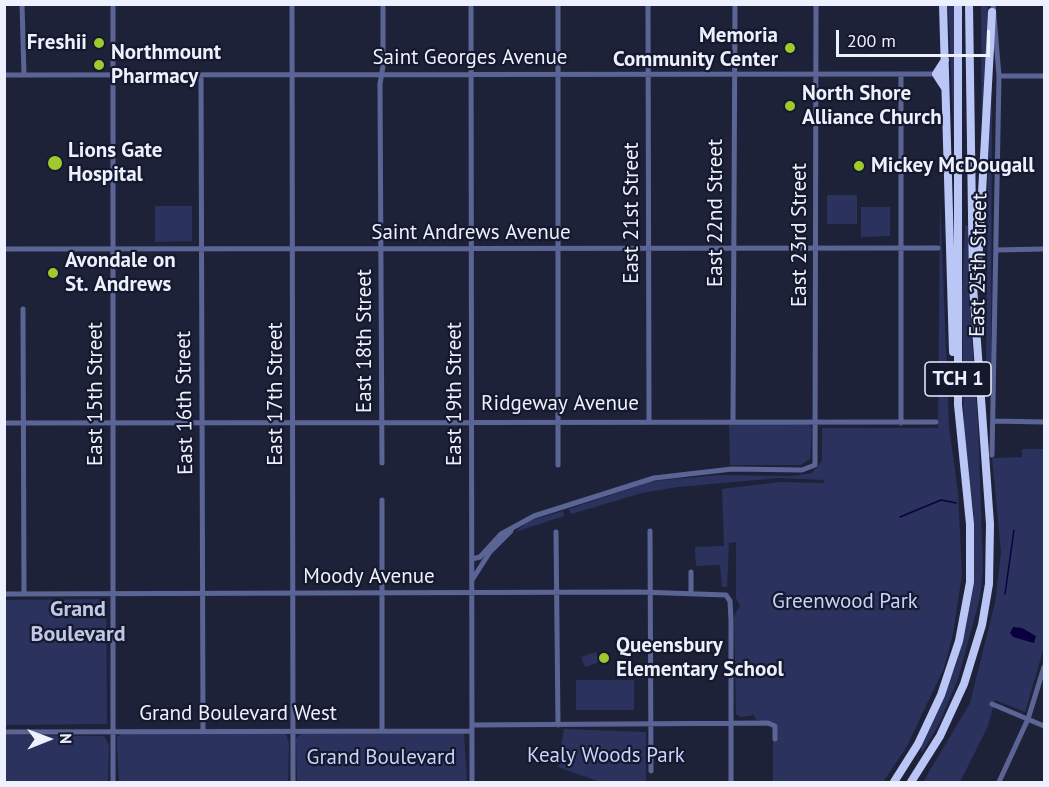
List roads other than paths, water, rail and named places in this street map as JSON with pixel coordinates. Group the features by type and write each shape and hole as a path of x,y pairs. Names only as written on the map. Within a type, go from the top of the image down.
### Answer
{"highway":[{"path":"943,4 953,376 959,425"},
{"name":"TCH 1","path":"894,783 918,744 941,695 959,641 967,601 970,534 959,425 958,4"},
{"name":"TCH 1","path":"911,783 940,736 956,703 976,646 986,604 991,544 972,267 969,4"},
{"path":"976,345 979,237 993,8"},
{"path":"945,60 936,74 945,89"}],"street":[{"path":"22,4 24,75"},
{"name":"East 15th Street","path":"112,4 113,783"},
{"name":"East 17th Street","path":"292,4 293,783"},
{"name":"East 18th Street","path":"382,462 383,4"},
{"name":"East 19th Street","path":"471,4 472,783"},
{"path":"558,4 558,465"},
{"name":"East 21st Street","path":"648,4 649,421"},
{"name":"East 22nd Street","path":"733,421 735,4"},
{"name":"East 23rd Street","path":"514,528 546,512 654,478 732,469 802,470 815,465 817,422 816,4"},
{"name":"East 25th Street","path":"992,455 999,76 993,8"},
{"path":"901,74 901,423"},
{"name":"Saint Georges Avenue","path":"4,75 936,74"},
{"name":"East 16th Street","path":"201,76 203,731"},
{"path":"999,76 1044,76"},
{"name":"Saint Andrews Avenue","path":"4,249 938,248"},
{"path":"996,250 1044,249"},
{"path":"23,309 24,594"},
{"path":"993,421 1044,422"},
{"name":"Ridgeway Avenue","path":"4,423 936,422"},
{"path":"382,500 382,731"},
{"path":"472,558 480,557 499,537 514,528"},
{"path":"472,580 490,552 514,528"},
{"path":"556,531 558,725"},
{"path":"650,531 651,771"},
{"path":"691,572 691,593"},
{"name":"Moody Avenue","path":"4,594 558,592 726,595 730,601 730,723"},
{"path":"1002,782 1028,719 1044,667"},
{"path":"992,704 1044,726"},
{"path":"730,723 731,783"},
{"name":"Grand Boulevard West","path":"4,732 382,731 558,725 730,723 773,724 775,739"}],"waterway":[{"path":"900,517 941,500 956,503"},
{"path":"1005,594 1014,530"}],"place":[{"name":"Freshii","path":"99,43"},
{"name":"Memoria Community Center","path":"790,48"},
{"name":"Northmount Pharmacy","path":"99,65"},
{"name":"North Shore Alliance Church","path":"790,106"},
{"name":"Lions Gate Hospital","path":"55,163"},
{"name":"Mickey McDougall","path":"859,166"},
{"name":"Avondale on St. Andrews","path":"53,273"},
{"name":"Queensbury Elementary School","path":"604,658"}],"district":[{"name":"Grand Boulevard","path":"78,622"}],"park label":[{"name":"Greenwood Park","path":"845,602"},
{"name":"Kealy Woods Park","path":"606,756"}]}
